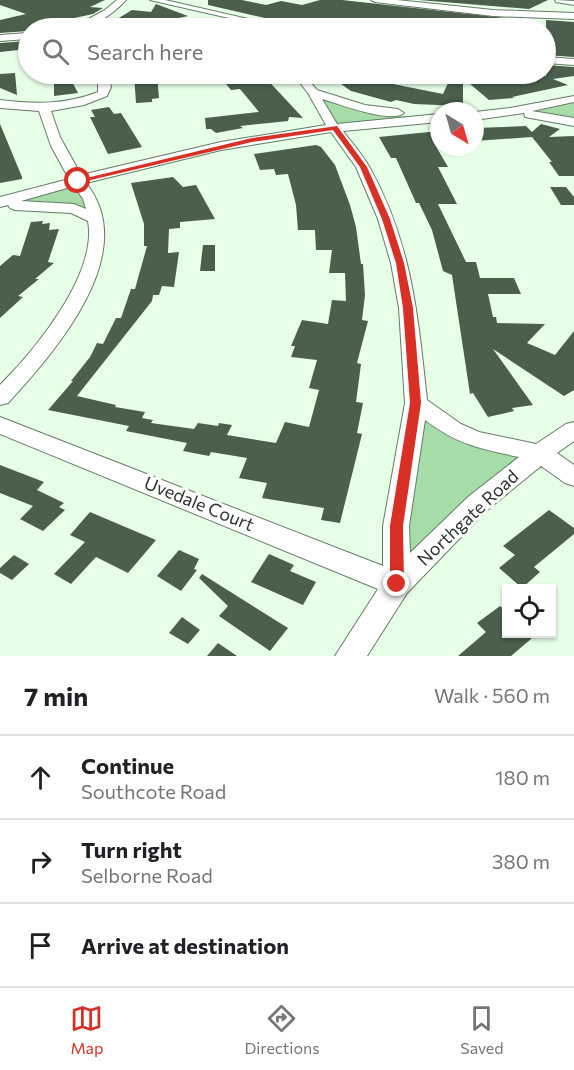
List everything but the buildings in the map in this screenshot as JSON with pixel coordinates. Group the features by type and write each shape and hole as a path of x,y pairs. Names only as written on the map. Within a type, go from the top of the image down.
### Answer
{"street":[{"path":"97,18 122,0"},
{"path":"154,0 230,18"},
{"path":"375,0 445,9 574,16"},
{"path":"524,14 556,10 559,7 550,0"},
{"path":"559,0 574,3"},
{"path":"220,16 224,18"},
{"path":"0,38 18,37"},
{"path":"556,61 574,62"},
{"path":"0,104 44,108 80,103 103,94 105,84"},
{"path":"306,84 328,120 363,167 386,219 400,263 408,308 416,403 396,526 397,584"},
{"path":"313,92 384,112 430,116"},
{"path":"484,115 574,99"},
{"path":"0,398 42,351 72,307 93,260 97,240 94,206 47,122 44,108"},
{"path":"510,112 574,122"},
{"path":"0,204 78,181 252,140 430,118"},
{"path":"0,204 74,209 96,219"},
{"name":"Northgate Road","path":"416,403 453,430 474,439 540,453"},
{"name":"Uvedale Court","path":"0,425 397,584"},
{"name":"Northgate Road","path":"350,656 397,584 477,504 540,453 574,430"},
{"path":"540,453 574,477"}],"green space":[{"path":"322,100 392,115 417,117 337,124"},
{"path":"574,101 574,120 529,111"},
{"path":"75,185 89,211 15,202"},
{"path":"425,421 457,441 479,448 516,452 521,457 474,495 414,560 401,552 409,521"}],"route":[{"path":"78,181 159,160 252,140 335,128 363,167 386,219 400,263 408,308 416,403 396,526 397,584"}]}
